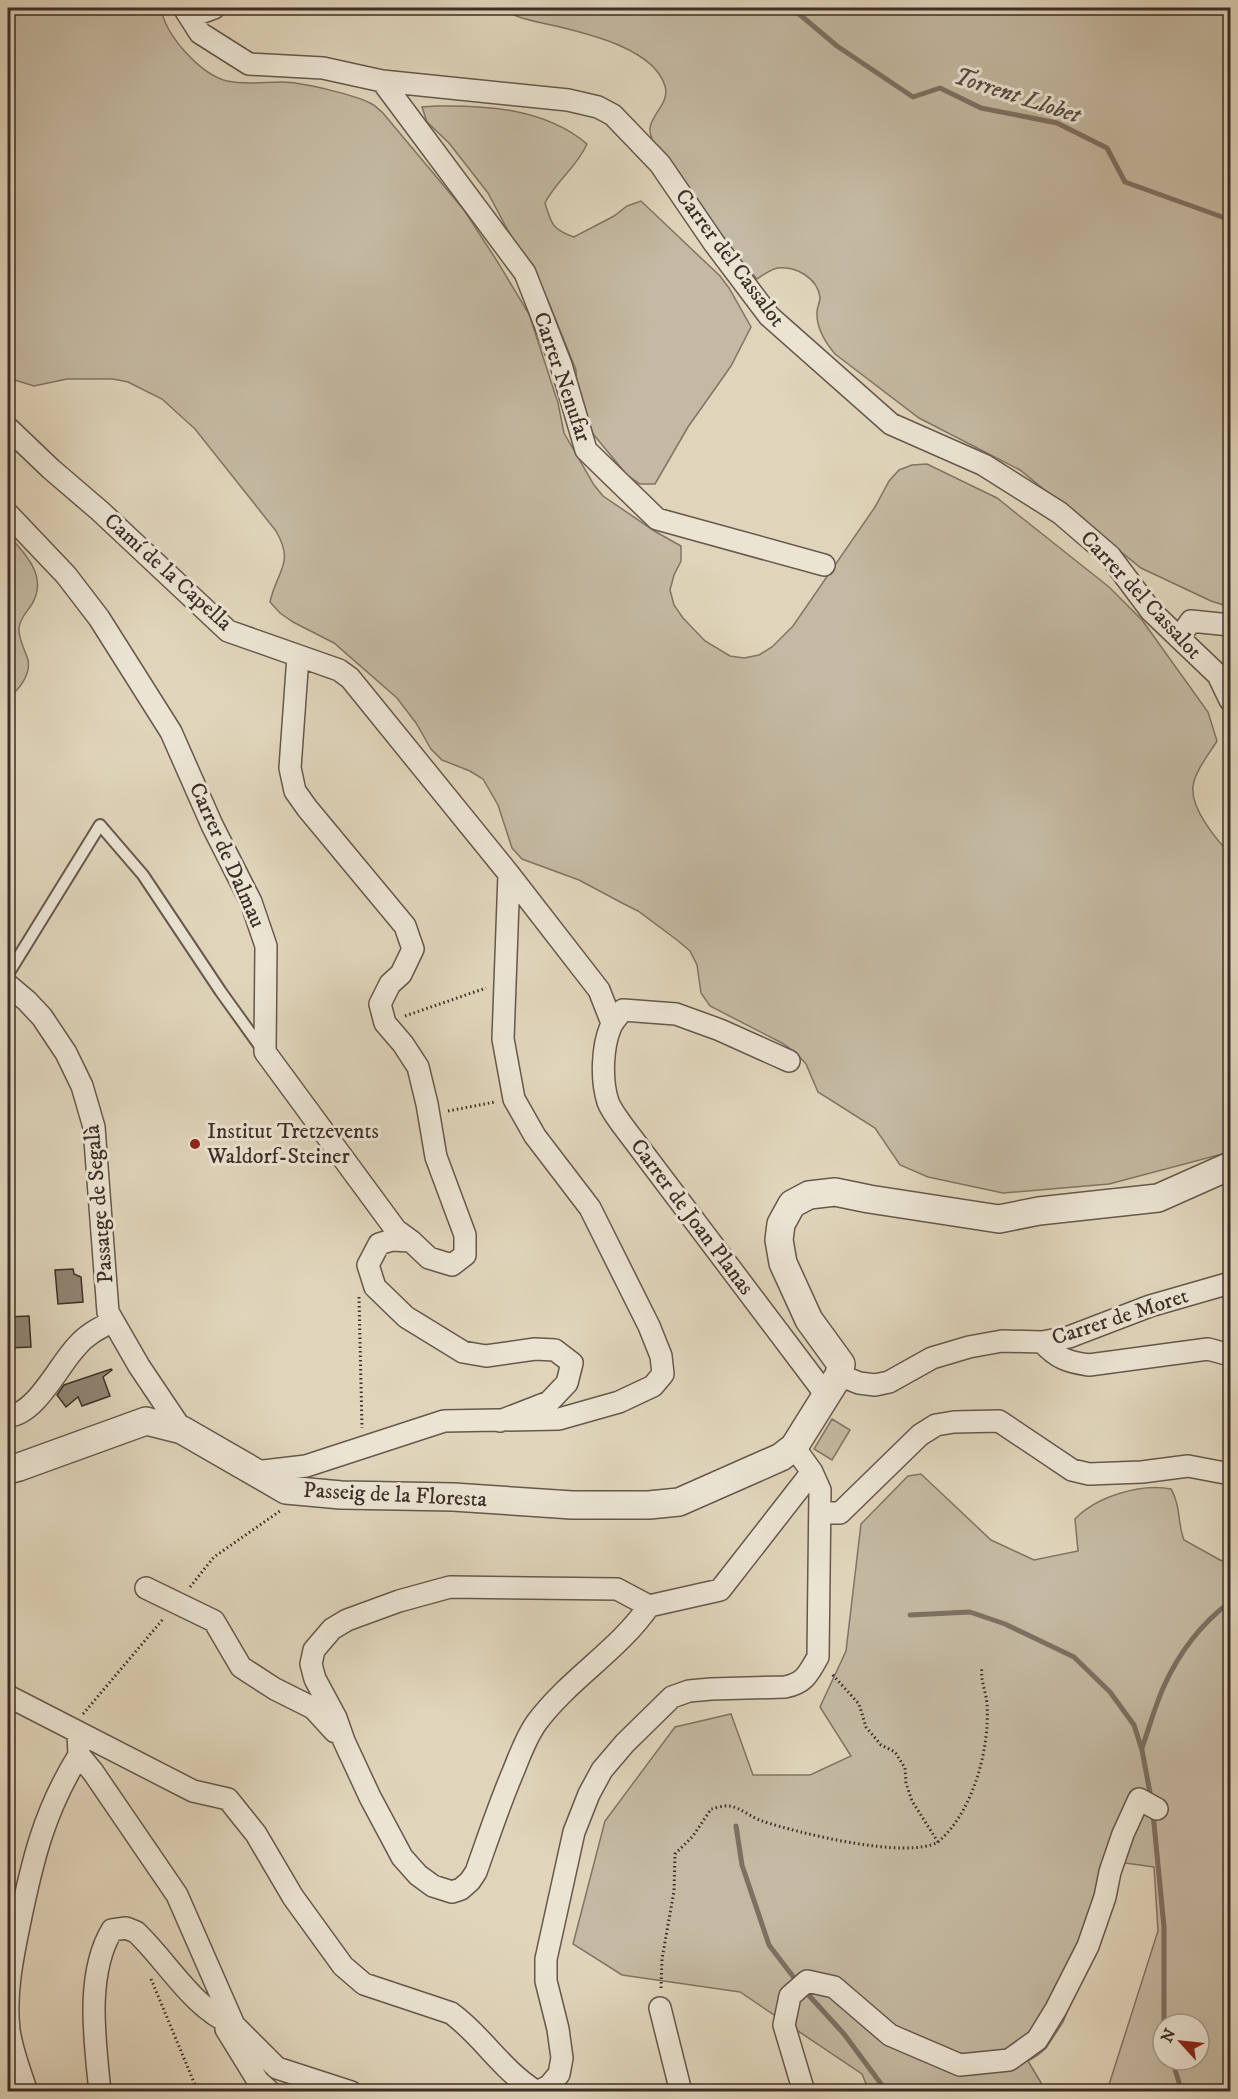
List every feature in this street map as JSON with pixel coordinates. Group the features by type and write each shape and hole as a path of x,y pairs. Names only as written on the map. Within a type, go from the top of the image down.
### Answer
{"street":[{"path":"187,12 214,8"},
{"name":"Carrer del Cassalot","path":"187,12 200,33 249,64 323,68 382,81 568,100 598,106 613,115 660,164 714,243 769,316 891,424 984,465 1060,513 1110,556 1151,611 1218,675 1230,699"},
{"name":"Carrer Nenufar","path":"382,81 525,273 561,365 586,450 657,519 824,565"},
{"name":"Camí de la Capella","path":"8,428 228,631 339,670 350,678 509,874 599,990 612,1023"},
{"name":"Carrer de Dalmau","path":"8,514 66,575 99,618 171,732 212,825 251,902 266,946 265,1052"},
{"path":"1179,638 1191,621 1230,626"},
{"path":"265,1052 396,1230 429,1258 452,1265 465,1255 465,1235 436,1157 418,1067 403,1044 385,1023 380,1004 390,984 401,974 413,949 405,926 295,791 290,768 298,656"},
{"path":"255,1472 306,1466 444,1421 558,1419 620,1402 653,1386 663,1374 661,1356 649,1326 590,1208 535,1136 514,1099 502,1039 509,874"},
{"name":"Passatge de Segalà","path":"8,985 27,1000 42,1017 66,1053 82,1086 94,1127 108,1312 138,1366 182,1430"},
{"path":"612,1023 623,1010 676,1014 720,1030 789,1061"},
{"name":"Carrer de Joan Planas","path":"612,1023 604,1059 604,1077 609,1102 623,1126 833,1385"},
{"path":"8,1696 193,1791 228,1799 256,1834 293,1897 343,1966 364,1984 451,2013 461,2020 504,2067 537,2091 549,2086 559,2074 562,2058 558,2029 546,1981 546,1959 574,1832 589,1794 602,1770 625,1743 672,1697 689,1691 785,1687 799,1684 808,1675 818,1657 820,1490 812,1472 794,1447 833,1385 841,1364 809,1320 783,1263 779,1240 781,1224 792,1204 809,1195 835,1192 999,1219 1039,1211 1158,1198 1230,1166"},
{"path":"411,1242 392,1240 379,1244 368,1265 375,1287 406,1317 463,1352 486,1356 535,1349 555,1350 572,1363 567,1383 549,1402 500,1421"},
{"name":"Carrer de Moret","path":"833,1385 859,1383 875,1386 889,1382 932,1358 969,1347 1002,1341 1042,1342 1069,1337 1150,1306 1230,1283"},
{"path":"8,1416 13,1416 28,1407 79,1343 112,1321"},
{"path":"1042,1342 1054,1355 1070,1362 1089,1365 1208,1349 1230,1355"},
{"name":"Passeig de la Floresta","path":"8,1470 146,1421 182,1430 286,1490 341,1495 453,1497 572,1505 649,1505 679,1502 781,1457 794,1447"},
{"path":"820,1513 840,1513 920,1435 936,1425 954,1422 999,1421 1072,1470 1089,1474 1142,1472 1188,1466 1230,1474"},
{"path":"649,1606 642,1616 567,1689 534,1726 523,1746 476,1872 470,1881 461,1889 452,1892 433,1886 418,1875 402,1857 370,1797 336,1718 315,1680 311,1664 314,1650 332,1629 346,1620 399,1601 450,1587 617,1589 649,1606 720,1590 812,1472"},
{"path":"146,1588 214,1621 241,1667 275,1689 313,1708 344,1741"},
{"path":"27,2091 17,2064 9,2030 9,1982 28,1879 52,1802 79,1755 78,1733"},
{"path":"79,1755 177,1895 226,2022 258,2081 270,2091"},
{"path":"804,2091 784,2025 790,1996 807,1980 834,1988 891,2035 960,2065 1009,2060 1037,2040 1088,1946 1123,1834 1139,1799 1157,1809"},
{"path":"100,2091 94,2022 98,1962 104,1942 112,1930 126,1928 136,1932 148,1943 181,1982 277,2068 351,2091"},
{"path":"660,2008 681,2091"}],"lane":[{"path":"8,974 100,825 143,875 221,992 265,1052"}],"path":[{"path":"385,1023 471,991"},
{"path":"429,1115 488,1102"},
{"path":"358,1300 362,1448"},
{"path":"818,1657 859,1704 866,1727 881,1745 896,1752 905,1768 906,1783 912,1802 938,1842"},
{"path":"660,2008 662,1959 674,1891 675,1854 693,1836 711,1809 729,1806 760,1820 859,1844 930,1847 951,1831 963,1810 984,1757 987,1704 981,1675 982,1667"},
{"path":"149,1974 198,2091"}],"shaded area":[{"path":"8,8 161,8 169,30 185,52 217,77 234,82 282,82 315,87 364,100 383,113 464,210 529,314 558,403 564,433 594,485 603,496 681,546 681,561 670,590 674,605 705,641 730,656 744,658 759,655 772,647 793,626 875,507 889,481 899,470 912,465 927,464 997,498 1109,587 1142,620 1208,712 1217,741 1196,774 1193,795 1205,823 1230,854 1230,1152 1109,1184 1003,1193 928,1177 900,1165 875,1128 818,1092 806,1064 795,1052 710,1006 701,993 697,965 690,951 677,940 638,911 579,880 522,859 512,848 498,805 483,779 442,760 431,749 416,723 397,698 334,643 280,613 270,602 284,560 284,552 276,531 195,429 162,399 128,382 113,379 67,379 34,386 8,378"},
{"path":"512,8 1230,8 1230,607 1211,601 1141,568 1020,470 919,418 835,354 820,329 817,312 820,298 811,279 799,271 778,268 757,279 663,158 650,132 651,123 663,103 666,92 659,73 648,62 619,45 523,18 512,14"},
{"path":"422,107 496,108 535,116 571,132 587,144 578,160 545,203 551,221 557,229 574,237 614,216 627,206 641,201 720,276 729,288 751,327 731,366 688,427 655,484 640,484 627,475 589,429 577,401 576,370 547,298 523,259 488,193 449,143 427,122"},
{"path":"8,535 33,566 38,584 32,604 22,618 19,628 28,660 28,671 20,687 8,699"},
{"path":"832,1419 850,1430 832,1460 814,1449"},
{"path":"921,1474 991,1540 1034,1560 1078,1551 1075,1519 1094,1504 1133,1490 1171,1489 1176,1501 1184,1540 1230,1563 1230,2091 1107,2091 1158,1931 1154,1867 1118,1862 1063,2022 1046,2048 1028,2061 1046,2091 869,2091 862,2074 740,1992 622,1975 573,1944 605,1821 675,1727 731,1714 753,1775 810,1775 851,1756 820,1707 846,1651 861,1524 908,1476"}],"building":[{"path":"73,1269 74,1274 81,1277 83,1302 58,1304 55,1270"},
{"path":"29,1316 31,1347 8,1348 8,1317"},
{"path":"111,1369 103,1377 110,1396 82,1406 78,1397 66,1407 57,1395 64,1385"}],"waterway":[{"name":"Torrent Llobet","path":"792,8 837,46 913,97 940,88 981,108 1057,123 1107,148 1125,182 1225,218 1230,223"},
{"path":"1142,1748 1161,1694 1177,1662 1201,1629 1230,1602"},
{"path":"910,1615 970,1612 1005,1624 1074,1657 1110,1692 1134,1725 1142,1750 1151,1798"},
{"path":"1153,1813 1164,1927 1164,2012"},
{"path":"736,1826 742,1865 769,1945 798,1983"},
{"path":"804,1990 844,2034 887,2092"},
{"path":"1176,2072 1182,2092"}],"place":[{"name":"Institut Tretzevents Waldorf-Steiner","path":"195,1144"}]}
